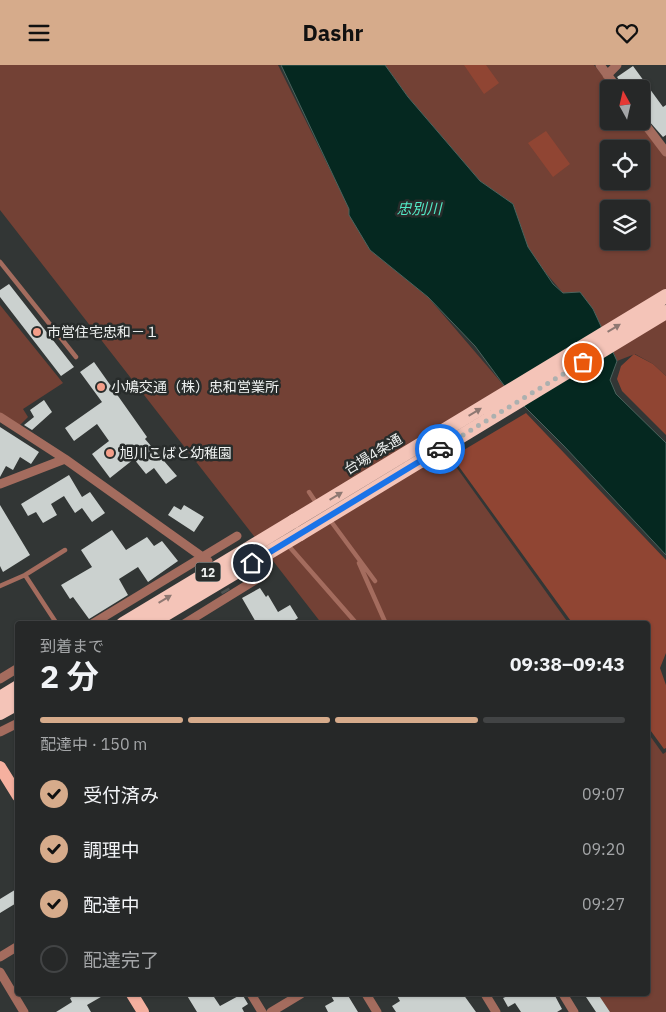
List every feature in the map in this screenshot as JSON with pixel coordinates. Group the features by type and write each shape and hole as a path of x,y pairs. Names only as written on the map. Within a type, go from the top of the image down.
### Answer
{"highway":[{"name":"台場4条通","path":"155,621 281,537 666,296"},
{"name":"台場4条通","path":"297,527 666,312"},
{"name":"台場4条通","path":"128,621 281,537"},
{"path":"0,698 15,689"},
{"path":"0,713 15,705"}],"main road":[{"path":"0,767 15,791"},
{"path":"133,996 143,1012"}],"street":[{"path":"600,65 611,80"},
{"path":"607,75 617,65"},
{"path":"649,130 666,152"},
{"path":"0,417 65,459 205,559"},
{"path":"0,484 65,459"},
{"path":"97,621 205,559 237,536"},
{"path":"189,621 265,574"},
{"path":"0,679 15,670"},
{"path":"0,732 15,724"},
{"path":"0,957 15,948"},
{"path":"0,972 24,1012"},
{"path":"252,996 262,1012"},
{"path":"271,1012 298,996"},
{"path":"367,996 377,1012"},
{"path":"486,996 496,1012"},
{"path":"564,996 574,1012"}],"lane":[{"path":"0,262 76,357"},
{"path":"308,492 320,507"},
{"path":"326,515 375,581"},
{"path":"281,537 354,621"},
{"path":"0,586 25,575 65,550"},
{"path":"356,555 385,621"},
{"path":"25,575 55,621"}],"shaded area":[{"path":"0,65 278,65 370,250 428,297 506,388 257,540 0,210"},
{"path":"385,65 594,65 606,80 600,80 600,130 648,130 666,152 666,291 603,330 593,309 563,293 539,265 528,247 513,204 480,181 408,97"},
{"path":"464,65 486,65 499,83 484,94"},
{"path":"546,131 570,164 553,177 528,143"},
{"path":"0,305 63,383 23,409 28,417 17,428 0,417"},
{"path":"666,317 666,376 653,364 635,354 617,361 612,349"},
{"path":"634,354 653,364 666,376 666,435 622,391 617,379 621,366"},
{"path":"526,413 666,560 666,653 660,668 666,685 666,748 664,749 650,730 650,621 571,621 452,457"},
{"path":"444,450 567,621 320,621 270,557"},
{"path":"650,736 663,754 666,752 666,1012 610,1012 598,996 650,996"}],"water":[{"name":"忠別川","path":"281,65 385,65 408,97 480,181 513,204 528,247 553,284 563,293 580,292 593,309 617,361 610,380 616,394 666,443 666,555 564,446 506,388 475,346 428,297 370,250 349,215 349,209"}],"building":[{"path":"633,66 643,80 619,80 617,77"},
{"path":"650,89 663,107 666,105 666,135 663,137 650,122"},
{"name":"市営住宅忠和－１","path":"9,284 74,367 61,376 0,297 0,290"},
{"path":"94,362 147,437 145,439 177,476 166,484 154,468 146,474 134,459 110,478 92,454 109,441 97,424 74,441 65,428 102,402 80,372"},
{"path":"44,400 52,412 32,430 24,425 34,417 30,410"},
{"path":"0,427 39,452 31,464 20,457 13,470 6,466 0,477"},
{"path":"69,475 82,497 90,492 105,513 92,522 82,508 75,513 64,496 51,504 57,515 43,523 36,512 28,516 21,504"},
{"path":"0,505 30,555 3,572 0,566"},
{"path":"184,505 204,517 194,532 168,515 174,506 181,510"},
{"path":"112,530 126,550 147,537 154,546 162,541 178,561 148,582 138,567 119,579 128,595 89,619 73,597 70,599 61,585 92,567 81,550"},
{"path":"260,588 266,597 268,595 278,612 290,605 298,618 294,621 255,621 242,598"},
{"path":"15,890 15,904 0,913 0,899"},
{"path":"74,996 103,996 87,1005 91,1012 56,1012 72,1002 70,998"},
{"path":"187,996 213,996 220,1006 238,996 243,996 248,1004 242,1008 244,1012 197,1012"},
{"path":"331,996 348,996 358,1012 328,1012 325,1006 334,1001"},
{"path":"397,996 464,996 476,1012 396,1012 392,1006 400,1001"},
{"path":"508,996 555,996 562,1009 557,1012 521,1012 515,1003 508,1007 503,998"},
{"path":"585,996 599,996 610,1012 596,1012"}],"tunnel":[{"path":"218,578 226,592"}],"way so far":[{"path":"440,449 583,362"}],"place":[{"name":"市営住宅忠和－１","path":"37,332"},
{"name":"小鳩交通（株）忠和営業所","path":"101,387"},
{"name":"旭川こばと幼稚園","path":"110,453"}],"route":[{"path":"252,563 440,449"}]}
